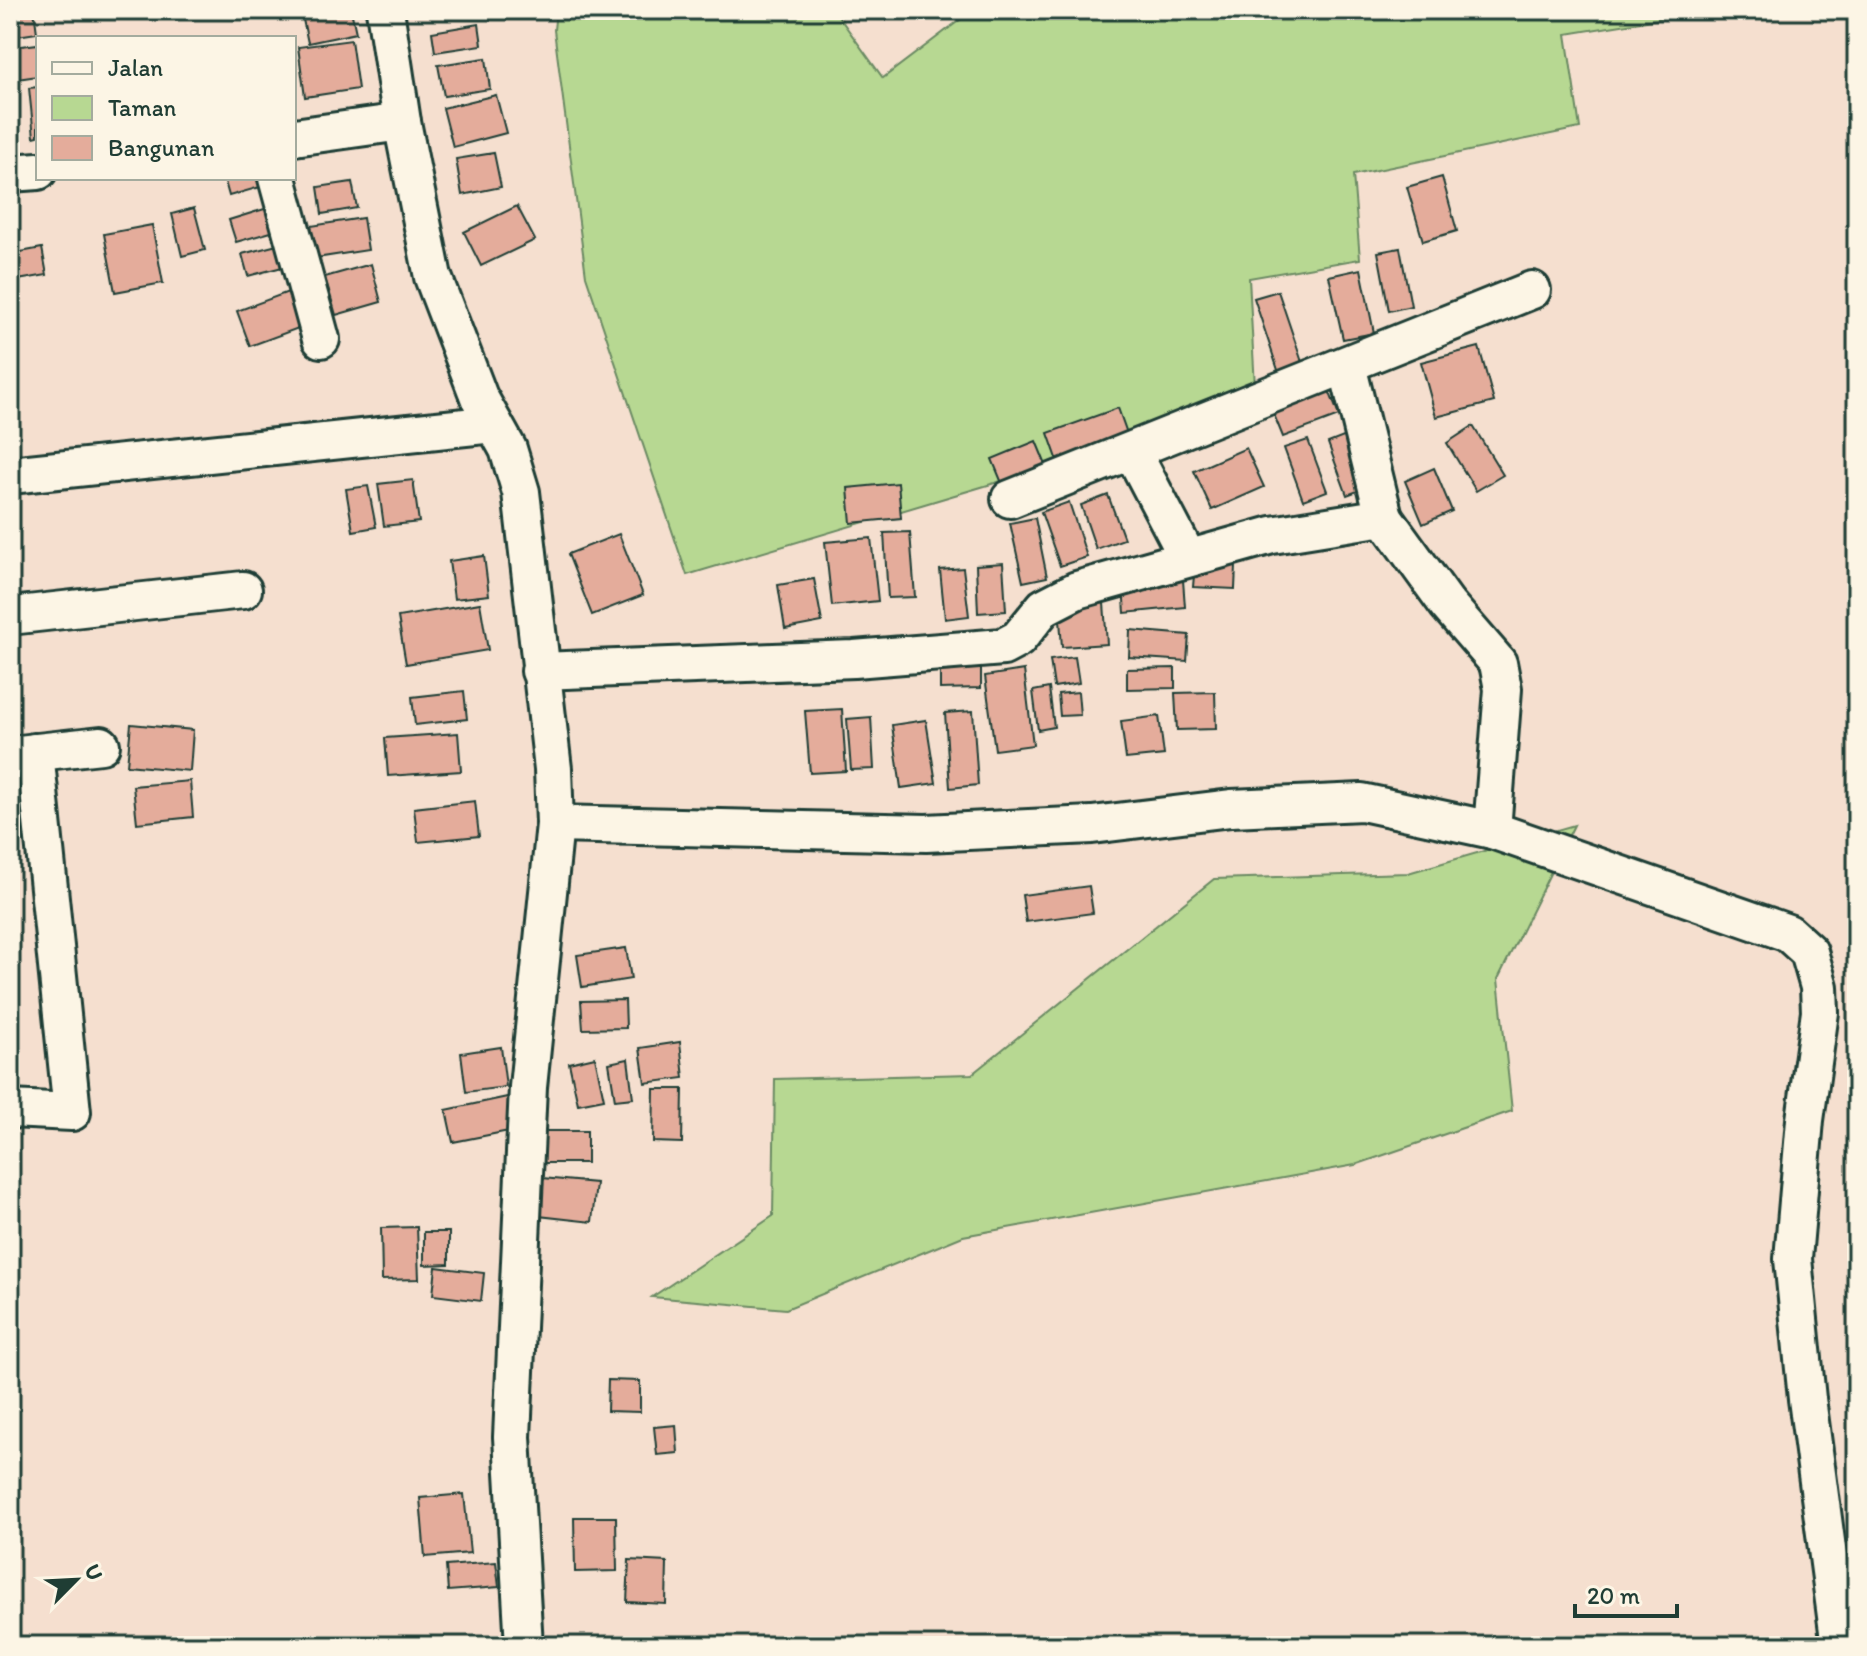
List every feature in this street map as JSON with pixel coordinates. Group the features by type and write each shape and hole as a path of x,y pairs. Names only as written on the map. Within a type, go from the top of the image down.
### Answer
{"street":[{"path":"385,10 402,122 433,277 479,397 508,449 521,492 553,769 555,824 528,1087 512,1437 524,1646"},
{"path":"296,137 402,122"},
{"path":"10,173 36,171"},
{"path":"278,180 321,339"},
{"path":"1010,499 1532,290"},
{"path":"1347,365 1384,517 1447,604 1498,663 1503,689 1492,830"},
{"path":"10,475 494,424"},
{"path":"1132,451 1188,558"},
{"path":"540,671 854,659 1003,647 1018,639 1044,607 1059,598 1272,535 1384,517"},
{"path":"10,616 243,590"},
{"path":"10,1109 72,1112 23,754 101,745"},
{"path":"555,824 926,833 1092,825 1231,808 1362,802 1492,830 1788,933 1809,952 1819,987 1820,1012 1805,1120 1793,1259 1807,1399 1840,1646"}],"green space":[{"path":"556,10 834,10 883,78 973,10 1714,10 1566,34 1580,128 1353,175 1360,259 1249,278 1256,405 687,575 586,276 554,30"},
{"path":"1574,825 1498,979 1512,1111 1355,1165 963,1236 786,1309 652,1297 773,1216 775,1079 972,1074 1214,879 1408,873"}],"building":[{"path":"10,10 34,10 37,33 10,37"},
{"path":"301,10 351,10 356,33 308,43"},
{"path":"479,24 482,45 435,52 432,32"},
{"path":"351,40 358,89 305,97 298,47"},
{"path":"36,44 36,76 17,79 13,47"},
{"path":"486,58 490,89 444,96 438,65"},
{"path":"36,87 34,137 29,88"},
{"path":"496,95 506,133 453,147 443,108"},
{"path":"494,153 501,187 462,195 456,159"},
{"path":"1442,177 1457,231 1423,241 1407,187"},
{"path":"225,180 266,180 267,185 229,196"},
{"path":"352,182 357,208 322,214 318,187"},
{"path":"517,206 535,240 481,266 464,232"},
{"path":"271,207 278,230 236,242 229,220"},
{"path":"194,208 205,250 182,256 172,214"},
{"path":"363,218 368,250 316,258 311,226"},
{"path":"152,225 163,283 115,292 104,234"},
{"path":"285,243 290,265 248,276 242,254"},
{"path":"42,248 47,275 12,281 10,254"},
{"path":"1400,248 1411,306 1389,311 1378,252"},
{"path":"371,264 381,302 336,315 325,277"},
{"path":"1361,269 1374,333 1343,339 1329,276"},
{"path":"291,291 304,326 250,346 237,311"},
{"path":"1278,291 1303,365 1279,373 1254,298"},
{"path":"1479,347 1494,402 1436,417 1421,362"},
{"path":"1326,383 1339,416 1283,437 1270,405"},
{"path":"1118,408 1129,439 1059,464 1048,433"},
{"path":"1473,426 1503,475 1476,491 1447,443"},
{"path":"1346,436 1366,488 1347,495 1328,443"},
{"path":"1308,440 1327,491 1303,500 1284,448"},
{"path":"1036,441 1048,470 1004,488 992,459"},
{"path":"1246,448 1264,487 1212,510 1194,471"},
{"path":"1434,468 1452,511 1423,524 1405,481"},
{"path":"413,480 419,522 384,526 378,484"},
{"path":"898,483 901,518 851,523 848,488"},
{"path":"368,486 376,527 353,531 346,489"},
{"path":"1108,495 1124,539 1096,549 1081,505"},
{"path":"1069,502 1087,557 1060,566 1041,512"},
{"path":"1035,518 1047,577 1023,582 1010,523"},
{"path":"910,532 915,597 888,598 884,533"},
{"path":"619,534 643,595 592,615 568,554"},
{"path":"871,538 878,601 832,606 825,542"},
{"path":"484,556 489,595 454,599 449,561"},
{"path":"1003,563 1006,611 978,613 976,565"},
{"path":"1195,563 1236,566 1235,589 1193,587"},
{"path":"963,568 969,616 945,619 940,570"},
{"path":"814,579 822,622 785,629 778,585"},
{"path":"1183,580 1185,607 1125,613 1123,586"},
{"path":"480,603 488,650 406,664 398,617"},
{"path":"1104,603 1107,644 1062,647 1059,606"},
{"path":"1130,630 1189,635 1187,661 1129,657"},
{"path":"1075,657 1079,683 1054,687 1050,660"},
{"path":"940,663 981,663 981,688 940,689"},
{"path":"1175,668 1175,688 1127,689 1127,669"},
{"path":"1024,670 1033,745 995,750 985,676"},
{"path":"1049,688 1054,727 1038,730 1033,691"},
{"path":"464,691 467,719 415,725 412,697"},
{"path":"1078,692 1080,715 1060,716 1058,694"},
{"path":"1215,692 1216,729 1177,730 1175,693"},
{"path":"842,709 846,771 810,773 805,711"},
{"path":"973,711 978,785 950,788 945,713"},
{"path":"1159,716 1164,755 1126,759 1121,721"},
{"path":"871,717 874,769 851,770 847,719"},
{"path":"926,720 936,783 901,788 892,725"},
{"path":"131,724 193,730 190,771 127,765"},
{"path":"458,733 461,771 388,776 385,738"},
{"path":"190,781 193,817 137,823 133,786"},
{"path":"475,801 479,836 418,842 414,808"},
{"path":"1089,886 1093,913 1026,922 1022,895"},
{"path":"626,948 631,979 582,987 577,955"},
{"path":"625,1000 626,1028 583,1029 581,1001"},
{"path":"680,1042 684,1078 645,1083 640,1048"},
{"path":"501,1047 506,1087 466,1092 461,1053"},
{"path":"595,1057 604,1099 578,1104 569,1063"},
{"path":"628,1059 633,1098 615,1100 609,1063"},
{"path":"654,1089 683,1089 682,1143 653,1142"},
{"path":"512,1096 519,1129 453,1142 446,1110"},
{"path":"537,1131 587,1131 587,1163 537,1163"},
{"path":"542,1178 596,1183 592,1222 539,1216"},
{"path":"417,1227 419,1279 382,1280 381,1228"},
{"path":"424,1232 449,1232 449,1264 424,1265"},
{"path":"436,1267 484,1273 481,1301 433,1295"},
{"path":"608,1380 640,1381 640,1412 607,1411"},
{"path":"676,1425 678,1453 657,1455 654,1427"},
{"path":"464,1494 470,1553 425,1557 420,1498"},
{"path":"574,1517 616,1517 617,1571 575,1572"},
{"path":"629,1560 667,1562 666,1604 627,1602"},
{"path":"496,1562 499,1587 448,1591 446,1566"},
{"path":"615,1640 615,1646 584,1646 584,1642"}]}
